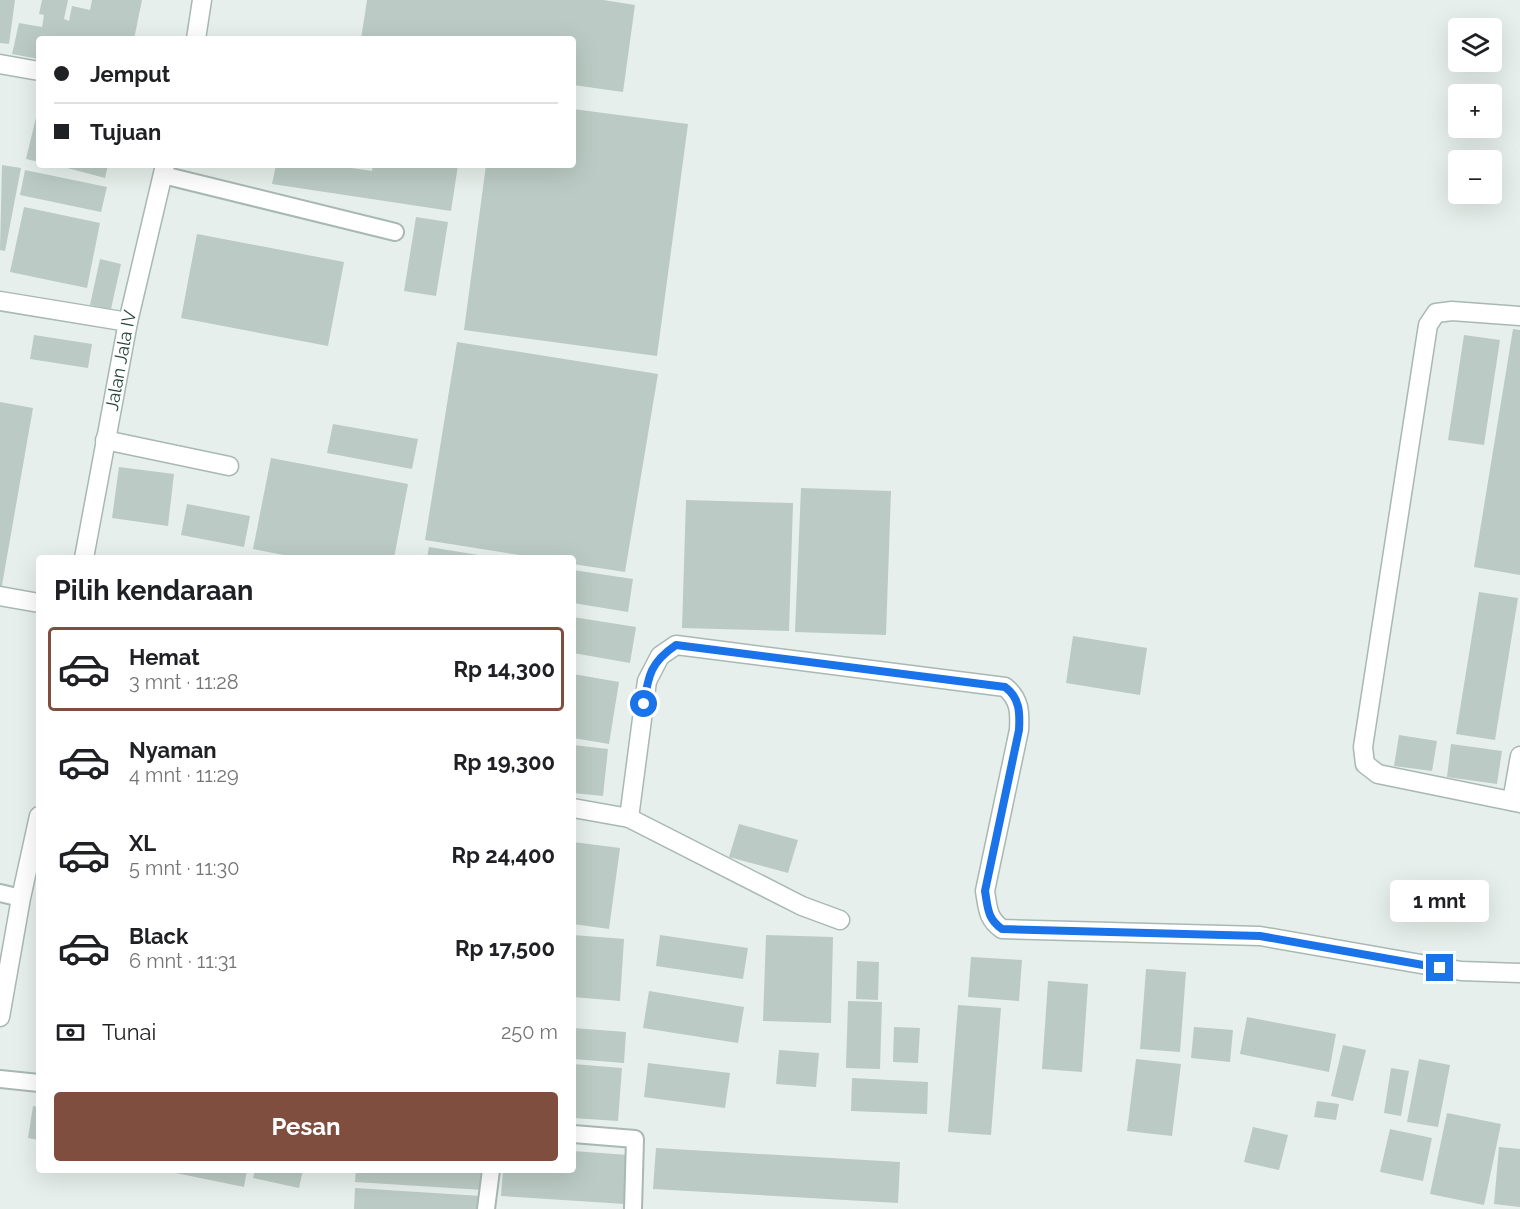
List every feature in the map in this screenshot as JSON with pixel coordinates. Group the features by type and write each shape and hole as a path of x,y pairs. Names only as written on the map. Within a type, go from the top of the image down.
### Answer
{"street":[{"path":"196,36 202,0"},
{"path":"0,64 36,70"},
{"name":"Jalan Jala IV","path":"85,555 128,322 164,170"},
{"path":"0,301 128,322"},
{"path":"1520,316 1452,311 1436,313 1428,324 1363,747 1365,764 1378,774 1516,802 1520,756"},
{"path":"105,440 228,466"},
{"path":"0,596 36,602"},
{"path":"629,818 647,681 660,656 676,645 1005,687 1012,693 1018,704 1019,730 985,891 988,912 993,922 1002,929 1260,936 1461,971 1520,973"},
{"path":"576,809 629,818 802,906 840,920"},
{"path":"0,1017 21,898 36,834"}],"lane":[{"path":"164,170 395,232"},
{"path":"0,893 21,898"},
{"path":"0,1079 36,1083"},
{"path":"576,1134 635,1139 633,1209"},
{"path":"486,1209 491,1173"}],"building":[{"path":"0,0 15,0 9,44 0,43"},
{"path":"42,0 68,0 64,19 69,21 72,6 90,10 92,0 142,0 135,36 36,36 36,58 12,54 19,23 42,27 44,15 39,14"},
{"path":"367,0 603,0 635,5 623,92 576,85 576,36 361,36"},
{"path":"576,109 688,124 657,356 464,330 486,168 576,168"},
{"path":"36,117 36,161 26,159"},
{"path":"2,165 21,168 5,251 0,250"},
{"path":"67,168 107,168 105,178"},
{"path":"275,168 352,168 372,171 372,168 458,168 451,211 272,184"},
{"path":"25,170 107,187 101,212 20,195"},
{"path":"24,207 100,223 87,288 10,272"},
{"path":"416,217 448,222 436,296 404,291"},
{"path":"197,234 344,262 328,346 181,318"},
{"path":"100,259 121,264 111,309 90,305"},
{"path":"1513,329 1520,330 1520,575 1474,567"},
{"path":"34,335 92,344 88,368 30,359"},
{"path":"1464,335 1500,340 1484,445 1448,440"},
{"path":"457,342 658,374 625,572 576,564 576,555 519,555 425,540"},
{"path":"0,402 33,408 1,591 0,590"},
{"path":"333,424 418,439 412,469 327,453"},
{"path":"271,458 408,484 395,555 284,555 253,549"},
{"path":"119,467 174,474 168,526 112,518"},
{"path":"801,488 891,491 886,635 795,632"},
{"path":"686,500 793,503 789,631 682,628"},
{"path":"187,504 250,516 244,547 181,535"},
{"path":"429,547 479,555 428,555"},
{"path":"576,570 633,579 628,612 576,603"},
{"path":"1479,592 1518,598 1495,740 1456,734"},
{"path":"576,617 636,627 630,663 576,654"},
{"path":"1073,636 1147,648 1140,695 1066,683"},
{"path":"576,675 619,682 609,744 576,738"},
{"path":"1399,735 1437,741 1432,771 1394,766"},
{"path":"1451,744 1502,751 1497,784 1447,777"},
{"path":"576,745 608,749 603,796 576,793"},
{"path":"739,824 798,840 788,873 729,857"},
{"path":"576,842 620,848 609,929 576,924"},
{"path":"576,935 624,939 620,1001 576,997"},
{"path":"660,935 748,948 743,979 656,966"},
{"path":"766,935 833,937 831,1023 763,1021"},
{"path":"971,957 1022,960 1019,1001 968,997"},
{"path":"857,961 879,962 878,1000 856,999"},
{"path":"1146,969 1186,972 1180,1052 1140,1049"},
{"path":"1048,981 1088,984 1082,1072 1042,1069"},
{"path":"649,991 744,1007 738,1043 643,1028"},
{"path":"848,1001 882,1002 880,1069 846,1068"},
{"path":"958,1005 1001,1008 991,1135 948,1132"},
{"path":"1247,1017 1336,1034 1329,1072 1240,1054"},
{"path":"894,1027 920,1028 918,1063 893,1062"},
{"path":"1194,1027 1233,1030 1230,1062 1191,1058"},
{"path":"576,1028 626,1032 624,1063 576,1059"},
{"path":"1343,1045 1366,1050 1353,1101 1331,1096"},
{"path":"779,1050 819,1053 816,1087 776,1084"},
{"path":"1136,1059 1181,1064 1172,1136 1127,1131"},
{"path":"1419,1059 1450,1065 1438,1127 1407,1122"},
{"path":"648,1063 730,1073 725,1108 644,1097"},
{"path":"576,1064 622,1068 618,1121 576,1118"},
{"path":"1391,1068 1409,1071 1401,1116 1384,1113"},
{"path":"852,1078 928,1082 927,1114 851,1111"},
{"path":"1317,1101 1339,1104 1336,1120 1314,1117"},
{"path":"33,1106 36,1106 36,1139 28,1138"},
{"path":"1447,1113 1501,1124 1484,1205 1430,1194"},
{"path":"1253,1127 1288,1135 1279,1170 1244,1162"},
{"path":"1390,1129 1432,1138 1423,1181 1380,1172"},
{"path":"1499,1147 1520,1149 1520,1207 1494,1204"},
{"path":"656,1148 900,1162 898,1203 653,1189"},
{"path":"576,1151 628,1155 625,1204 501,1196 503,1173 576,1173"},
{"path":"176,1173 246,1173 244,1187"},
{"path":"254,1173 302,1173 299,1188 253,1178"},
{"path":"356,1173 484,1173 483,1190 355,1182"},
{"path":"355,1188 481,1196 480,1209 354,1209"}],"route":[{"path":"644,704 647,681 660,656 676,645 1005,687 1012,693 1018,704 1019,730 985,891 988,912 993,922 1002,929 1260,936 1440,968"}]}
